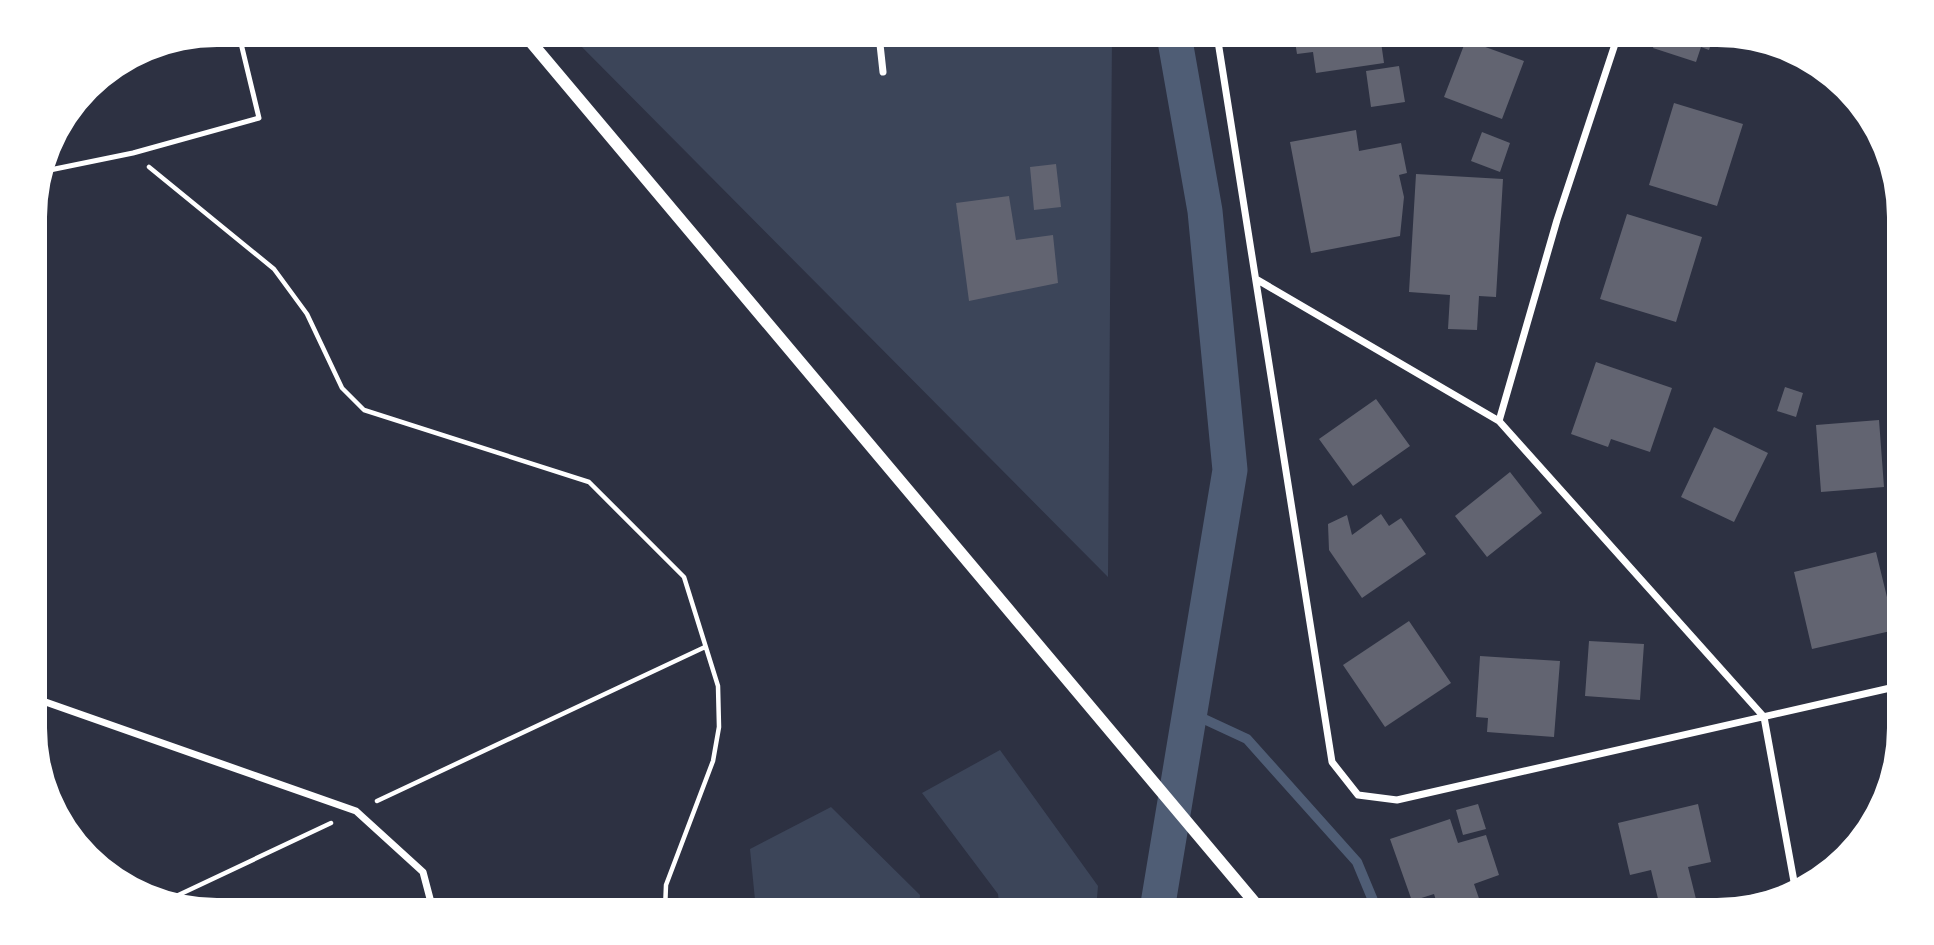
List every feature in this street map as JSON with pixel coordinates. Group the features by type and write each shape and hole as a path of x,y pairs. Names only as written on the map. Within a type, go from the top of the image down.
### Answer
{"street":[{"path":"535,47 1250,897"},
{"path":"880,47 883,72"},
{"path":"1219,47 1332,762 1358,795 1396,800 1887,689"},
{"path":"1499,421 1557,220 1614,47"},
{"path":"1256,279 1499,421 1764,717 1794,879"},
{"path":"47,703 356,811 423,872 429,898"}],"lane":[{"path":"54,169 132,153 259,117 242,47"}],"path":[{"path":"132,153 274,269 307,314 342,388 364,410 589,482 684,577 718,686 719,727 713,761 666,885 665,898"},
{"path":"182,893 705,647"}],"shaded area":[{"path":"582,47 1112,47 1108,577"},
{"path":"1000,750 1098,886 1097,897 998,897 922,793"},
{"path":"831,807 920,898 755,898 750,849"}],"building":[{"path":"1296,47 1382,47 1384,63 1316,73 1313,52 1297,54"},
{"path":"1463,47 1485,47 1524,61 1502,119 1444,97"},
{"path":"1653,47 1701,47 1696,62"},
{"path":"1399,66 1405,102 1371,107 1366,71"},
{"path":"1674,103 1743,124 1717,206 1649,185"},
{"path":"1356,130 1359,151 1401,143 1407,173 1399,175 1404,197 1400,236 1311,253 1290,142"},
{"path":"1482,132 1510,143 1500,172 1471,161"},
{"path":"1056,164 1061,207 1034,210 1030,167"},
{"path":"1416,174 1503,179 1496,297 1479,296 1477,330 1448,329 1450,295 1409,292"},
{"path":"1009,196 1016,240 1053,235 1058,283 969,301 956,203"},
{"path":"1627,214 1702,237 1676,322 1600,299"},
{"path":"1596,362 1672,388 1650,452 1611,439 1608,447 1571,434"},
{"path":"1785,387 1803,393 1796,417 1777,411"},
{"path":"1376,399 1410,446 1353,486 1319,439"},
{"path":"1879,420 1884,487 1821,492 1816,425"},
{"path":"1714,427 1768,453 1734,522 1681,497"},
{"path":"1510,472 1542,513 1487,557 1455,516"},
{"path":"1381,514 1389,526 1401,518 1426,554 1362,598 1329,550 1328,524 1347,515 1352,535"},
{"path":"1876,552 1887,597 1887,632 1812,649 1794,572"},
{"path":"1409,621 1451,683 1385,727 1343,665"},
{"path":"1589,641 1644,644 1640,700 1585,696"},
{"path":"1480,656 1560,661 1554,737 1487,732 1488,718 1476,717"},
{"path":"1478,804 1486,829 1463,835 1456,810"},
{"path":"1698,804 1711,862 1688,867 1696,897 1658,897 1651,870 1630,875 1618,823"},
{"path":"1450,819 1458,843 1486,835 1499,875 1474,884 1479,897 1435,897 1434,894 1411,897 1390,839"}],"waterway":[{"path":"1159,897 1230,470 1205,211 1176,47"},
{"path":"1191,713 1247,739 1357,862 1372,897"}]}
